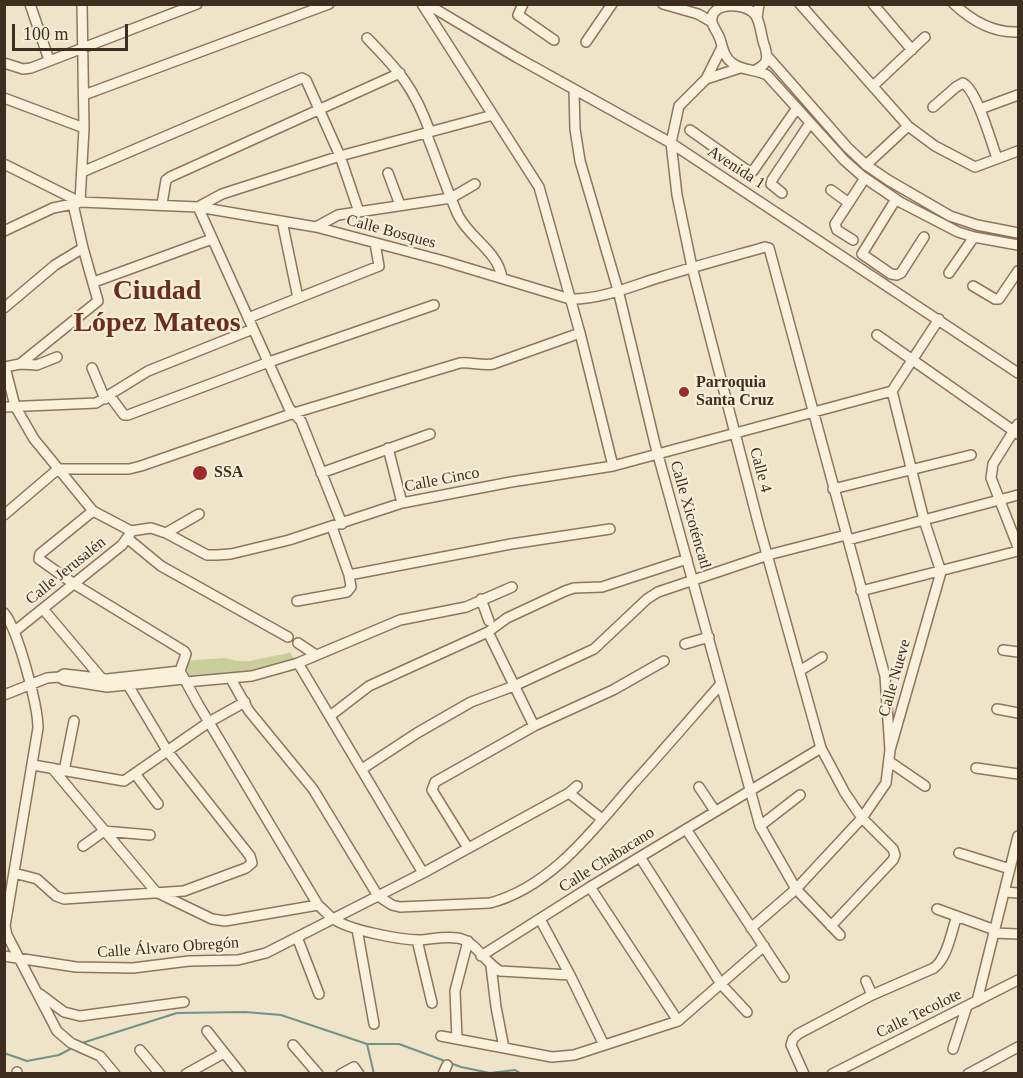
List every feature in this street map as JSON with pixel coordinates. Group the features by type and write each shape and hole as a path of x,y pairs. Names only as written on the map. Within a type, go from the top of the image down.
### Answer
{"street":[{"path":"30,4 49,60"},
{"path":"20,364 98,301 83,248 77,203 82,172 84,128 82,4"},
{"path":"4,63 23,69 31,68 197,4"},
{"path":"84,95 329,4"},
{"path":"422,4 539,188 580,333 613,466"},
{"name":"Avenida 1","path":"427,4 574,90 672,143 1018,373"},
{"path":"523,4 518,15 554,40"},
{"path":"586,42 612,4"},
{"path":"663,4 698,14 712,22 725,55 731,63 740,68 757,69 767,75 844,160 896,199 946,226 974,237 1018,245"},
{"path":"713,4 724,7 737,5 747,8 757,18"},
{"path":"759,4 757,18 768,57 847,147 866,165 950,216 977,225 1018,233"},
{"path":"800,4 908,126 935,147 975,167 1018,151"},
{"path":"873,4 912,50"},
{"path":"954,4 981,24 995,29 1018,32"},
{"path":"712,22 715,13 724,7"},
{"path":"873,87 925,37"},
{"path":"367,38 400,73 421,105 428,132 459,217 497,261 502,278"},
{"name":"Calle 4","path":"722,46 706,79 679,106 675,120 672,143 677,195 692,267 821,748 844,793 862,818 894,849 895,855 893,860 831,926"},
{"path":"757,69 766,63 768,57"},
{"name":"Calle 4","path":"706,79 740,68"},
{"path":"162,204 166,180 170,177 400,73"},
{"path":"82,172 297,78 302,78 306,81 340,156 359,212"},
{"path":"933,107 956,87 963,83 968,86 980,109 997,158"},
{"name":"Calle Xicoténcatl","path":"574,90 575,129 580,161 618,290 657,453 760,826 796,890 840,935"},
{"path":"980,109 1018,95"},
{"path":"4,98 84,128"},
{"path":"690,130 748,171 753,171 796,108"},
{"path":"297,601 347,592 351,587 337,525 321,473 301,421 288,408 198,207 222,194 340,156 493,115"},
{"path":"782,193 774,188 771,184 772,180 810,123"},
{"path":"866,165 908,126"},
{"name":"Calle Bosques","path":"4,164 77,203 162,204 198,207 316,227 570,299 580,299 618,290 692,267 765,247 769,248 813,413"},
{"path":"388,173 400,205"},
{"path":"853,240 835,228 835,224 866,178"},
{"path":"316,227 338,215 452,198 475,184"},
{"path":"831,190 849,203"},
{"path":"896,199 862,254 891,274 897,275 901,273 924,237"},
{"path":"4,231 53,208 77,203"},
{"path":"946,226 950,216"},
{"path":"282,221 298,298"},
{"path":"949,273 974,237"},
{"path":"94,282 212,239"},
{"path":"248,318 379,266 375,243"},
{"path":"4,308 55,265 83,248"},
{"path":"972,286 994,299 999,299 1018,271"},
{"path":"92,368 107,397 121,413 128,415 269,362 434,305"},
{"path":"939,319 892,391 910,469 940,572"},
{"path":"10,406 96,403 147,371 253,329"},
{"path":"4,515 58,470 135,468 294,413 460,363 493,364 580,333"},
{"path":"861,591 940,572 1018,549 990,471 1017,429 877,335"},
{"path":"5,367 20,364 37,365 57,357"},
{"name":"Calle Cinco","path":"5,367 10,406 58,470 93,511 129,535 152,528 207,555 266,545 337,525 402,503 511,482 613,466 892,391"},
{"path":"813,413 885,675 890,750"},
{"path":"321,473 430,434"},
{"path":"388,448 402,503"},
{"path":"833,489 971,455"},
{"path":"362,769 417,733 471,702 514,686 594,649 647,599 658,592 768,555 924,520 1018,495"},
{"path":"93,511 40,555 39,559 74,584 184,651 186,654 184,677 318,905 333,919 357,928 394,937 417,940 457,938 468,941 491,966 500,971 570,975"},
{"path":"166,533 199,514"},
{"path":"349,575 511,544 610,529"},
{"path":"129,535 161,566 288,637"},
{"name":"Calle Jerusalén","path":"15,631 122,546 129,535"},
{"path":"330,717 369,686 488,632 507,618 565,591 573,588 602,587 687,559"},
{"name":"Calle Nueve","path":"752,928 796,890 862,818 886,783 890,750 940,572"},
{"path":"103,682 184,677 231,679 252,676 298,663 400,620 460,609 512,587"},
{"path":"482,599 489,621"},
{"path":"43,609 103,682"},
{"path":"4,613 15,631 38,721 33,765 5,926 7,935 57,1031 71,1043 100,1056 115,1074"},
{"path":"488,632 534,726"},
{"path":"685,644 709,637"},
{"path":"298,643 316,655"},
{"path":"1003,650 1018,652"},
{"path":"801,670 822,657"},
{"path":"468,848 436,799 432,790 435,782 534,726 614,690 664,661"},
{"path":"298,663 423,873"},
{"path":"4,695 29,684 64,674 128,685 184,677"},
{"path":"231,679 249,711 313,789 378,896 400,907 490,903 502,900 551,871 578,847 720,685"},
{"path":"14,873 37,879 56,896 64,898 193,889 246,868 252,863 250,856 168,752 128,685"},
{"path":"33,765 124,782 209,722 245,702"},
{"path":"997,710 1018,713"},
{"path":"64,771 74,721"},
{"name":"Calle Chabacano","path":"481,956 640,856 821,748"},
{"path":"890,762 925,786"},
{"path":"52,768 156,892 212,919 225,921 318,905"},
{"path":"976,768 1018,774"},
{"path":"136,775 158,804"},
{"name":"Calle Álvaro Obregón","path":"4,956 75,968 133,968 189,961 238,960 266,952 423,873 569,793 577,786"},
{"path":"699,787 715,811"},
{"path":"569,793 602,819"},
{"path":"760,826 800,795"},
{"path":"686,828 784,977"},
{"path":"83,846 105,831 150,835"},
{"path":"977,1001 1018,836"},
{"path":"959,853 1010,869"},
{"path":"640,856 721,984 747,1012"},
{"path":"590,887 678,1021"},
{"path":"1005,892 1018,893"},
{"path":"937,909 995,932 1018,934"},
{"path":"804,1074 791,1045 793,1039 798,1034 872,995 940,964 957,916"},
{"path":"540,919 604,1045"},
{"path":"357,928 374,1024"},
{"path":"297,937 320,994"},
{"path":"417,940 432,1003"},
{"path":"457,1039 455,991 468,941"},
{"path":"441,1036 552,1057 574,1055 678,1021 764,946"},
{"path":"491,966 504,1048"},
{"name":"Calle Tecolote","path":"832,1074 1018,980"},
{"path":"866,981 872,995"},
{"path":"38,993 64,1012 80,1016 183,1002"},
{"path":"953,1049 967,1006"},
{"path":"207,1031 241,1074"},
{"path":"293,1045 318,1074"},
{"path":"968,1074 980,1071 1018,1047"},
{"path":"140,1050 160,1074"},
{"path":"186,1074 224,1053"},
{"path":"342,1074 357,1071"}],"green space":[{"path":"290,652 295,661 252,675 186,681 183,661 225,658 249,661"}],"waterway":[{"path":"82,1043 177,1013 245,1012 281,1015 367,1044 399,1044 461,1067 490,1073 515,1070 522,1074"},
{"path":"367,1044 374,1074"},
{"path":"4,1053 27,1061 59,1055 74,1047"}],"place":[{"name":"Parroquia Santa Cruz","path":"684,392"},
{"name":"SSA","path":"200,473"}],"district":[{"name":"Ciudad López Mateos","path":"157,308"}]}
